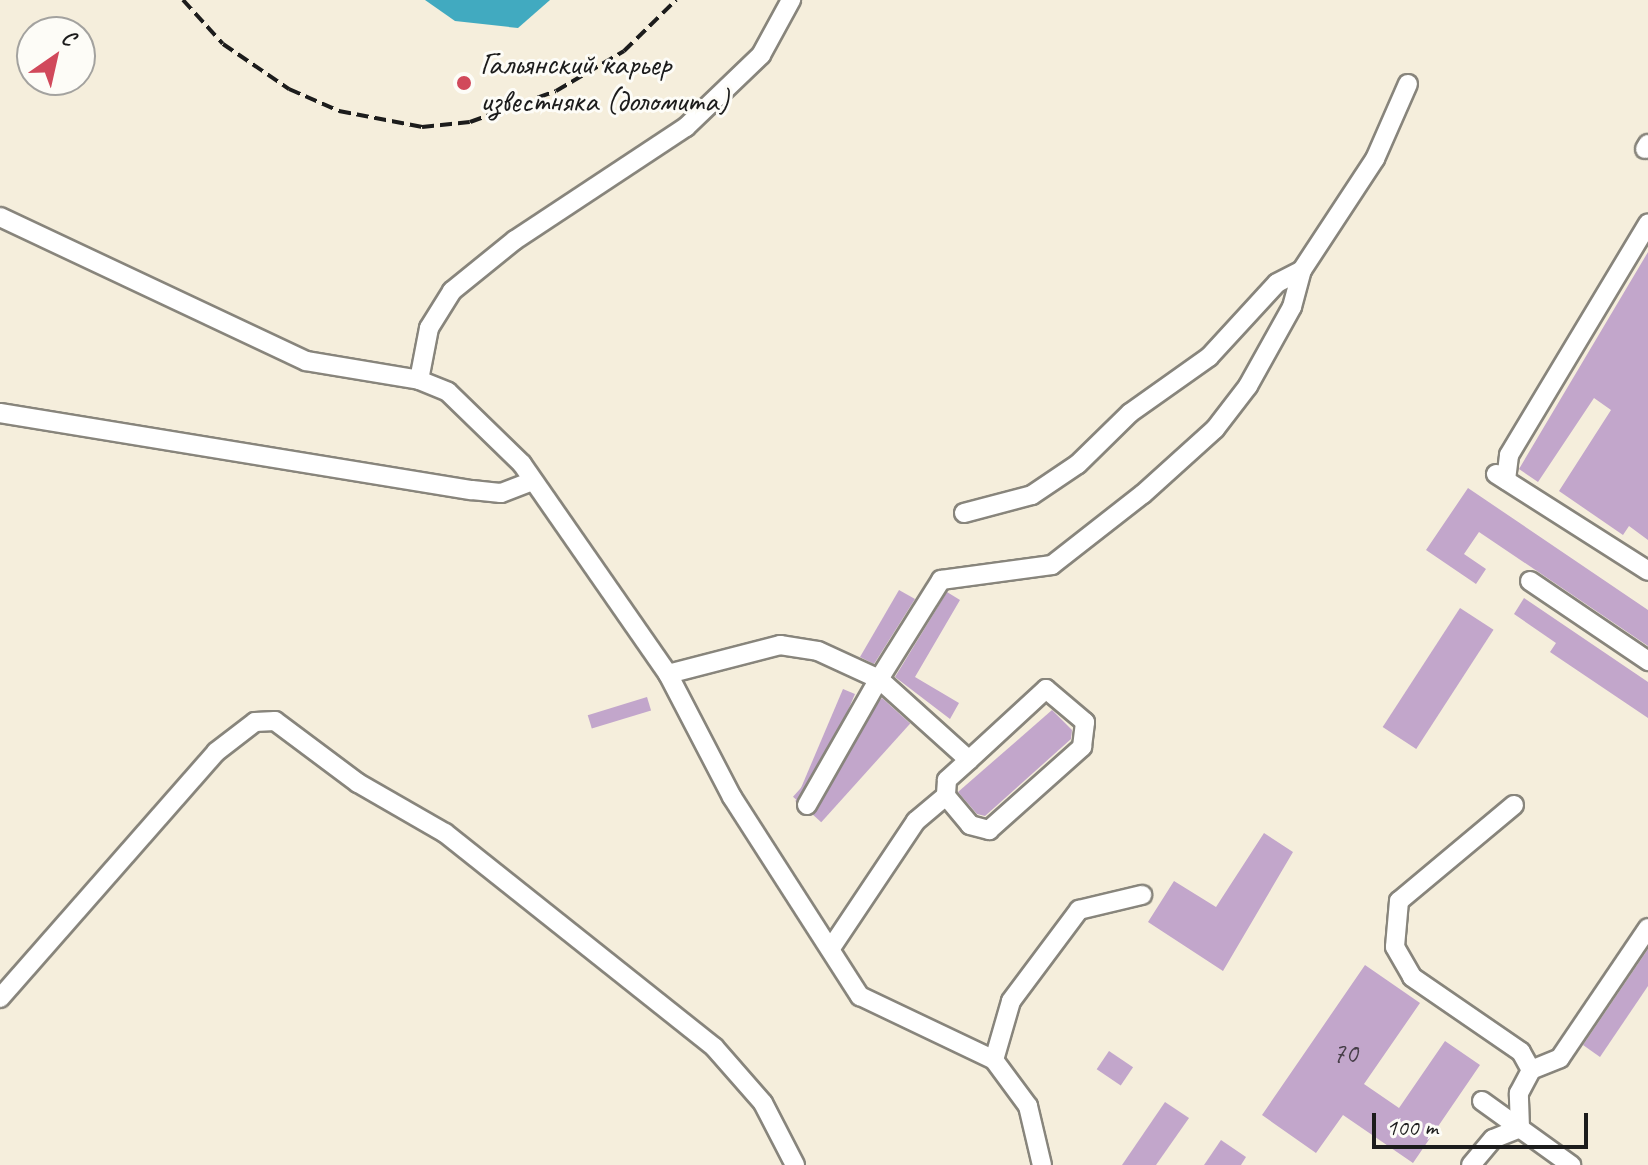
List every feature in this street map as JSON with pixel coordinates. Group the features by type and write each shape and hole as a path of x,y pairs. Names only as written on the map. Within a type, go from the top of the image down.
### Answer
{"street":[{"path":"419,380 429,328 452,291 515,240 686,127 761,55 791,0"},
{"path":"807,805 879,679 941,580 1052,565 1143,494 1248,386 1292,307 1302,270 1375,159 1408,84"},
{"path":"0,217 306,361 419,380 448,392 533,481 668,674 732,797 875,1009 994,1060 1028,1106 1042,1165"},
{"path":"1648,224 1509,455 1501,477 1648,571"},
{"path":"964,513 1032,495 1078,464 1130,413 1209,357 1277,283 1302,270"},
{"path":"0,413 472,490 501,493 533,481"},
{"path":"1530,581 1648,661"},
{"path":"668,674 780,645 818,651 879,679 969,760"},
{"path":"1046,689 1085,722 1082,747 989,830 970,825 946,796 947,780 969,760 1046,689"},
{"path":"0,998 216,752 255,722 275,721 358,783 445,833 714,1047 763,1103 795,1165"},
{"path":"831,948 916,821 946,796"},
{"path":"1514,805 1399,901 1395,947 1412,977 1521,1052 1531,1070"},
{"path":"994,1060 1011,1001 1079,910 1142,895"},
{"path":"1520,1128 1519,1093 1531,1070 1560,1058 1648,928"},
{"path":"1482,1101 1571,1165"},
{"path":"1471,1165 1493,1139 1520,1128"}],"water":[{"path":"425,0 550,0 518,28 455,21"}],"building":[{"path":"1648,252 1648,540 1629,526 1623,535 1559,491 1611,410 1594,398 1538,482 1519,469"},
{"path":"1468,488 1648,610 1648,646 1479,532 1464,554 1486,569 1476,584 1426,550"},
{"path":"899,590 915,599 874,664 860,657"},
{"path":"947,592 960,600 915,677 959,703 950,719 895,677"},
{"path":"1524,598 1648,682 1648,718 1550,652 1556,643 1514,614"},
{"path":"1460,608 1494,630 1416,749 1383,727"},
{"path":"843,689 855,694 807,806 795,801"},
{"path":"647,697 651,710 592,729 588,715"},
{"path":"882,698 910,723 821,822 793,797"},
{"path":"1052,710 1072,730 1071,739 985,816 977,814 958,792"},
{"path":"1264,833 1293,852 1223,971 1148,922 1174,881 1216,907"},
{"path":"1648,949 1648,986 1600,1057 1583,1045"},
{"path":"1365,965 1420,1003 1364,1084 1399,1108 1445,1041 1480,1065 1413,1163 1343,1115 1316,1153 1262,1115"},
{"path":"1109,1051 1133,1067 1121,1085 1097,1069"},
{"path":"1165,1102 1189,1118 1156,1165 1122,1165"},
{"path":"1221,1140 1246,1157 1241,1165 1204,1165"}],"railway":[{"path":"183,0 223,44 289,89 339,111 422,127 470,122 556,91 624,51 676,0"}],"place":[{"name":"Гальянский карьер известняка (доломита)","path":"464,83"}]}
